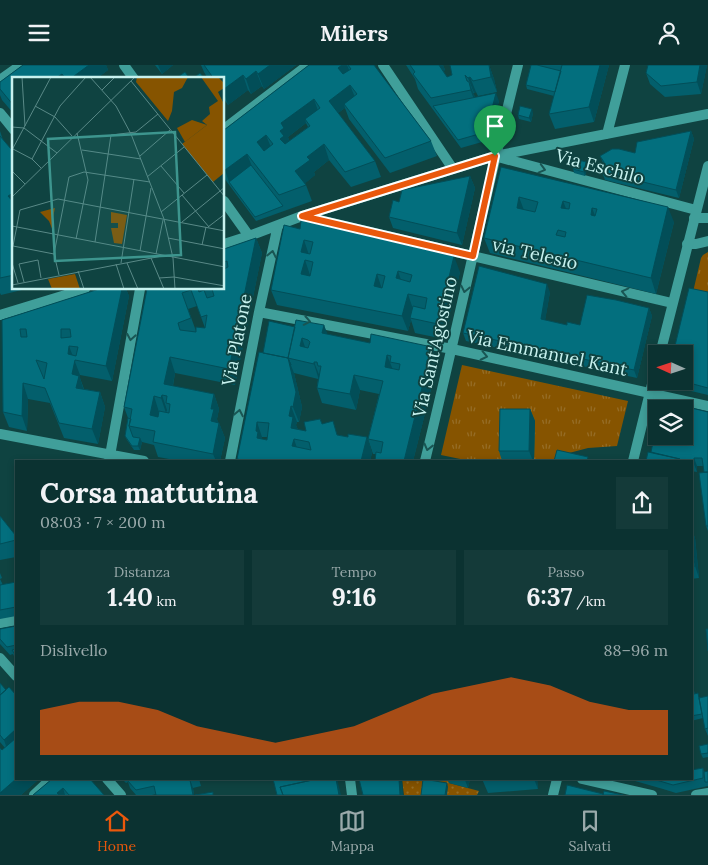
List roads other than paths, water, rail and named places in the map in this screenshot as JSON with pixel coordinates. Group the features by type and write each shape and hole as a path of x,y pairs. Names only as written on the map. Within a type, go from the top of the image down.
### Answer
{"street":[{"path":"0,80 21,65"},
{"path":"124,65 133,77"},
{"path":"225,128 308,65"},
{"path":"382,65 454,169"},
{"name":"Via Sant'Agostino","path":"425,460 495,156 518,65"},
{"path":"607,134 625,65"},
{"path":"0,113 12,128"},
{"path":"225,244 302,216 495,156 708,114"},
{"name":"Via Eschilo","path":"495,156 708,218"},
{"path":"662,345 708,167"},
{"path":"225,202 250,236"},
{"name":"via Telesio","path":"302,216 672,303"},
{"name":"Via Platone","path":"230,460 278,225"},
{"path":"687,245 708,241"},
{"path":"0,315 82,290"},
{"path":"109,458 140,290"},
{"name":"Via Emmanuel Kant","path":"259,312 452,349 708,406"},
{"path":"633,460 651,390"},
{"path":"0,434 109,458 132,460"},
{"path":"0,623 15,620"},
{"path":"0,658 15,675"},
{"path":"34,795 51,780"},
{"path":"108,780 121,795"},
{"path":"350,780 352,795"},
{"path":"553,795 557,780"},
{"path":"586,780 652,795"},
{"path":"696,795 708,793"}]}
